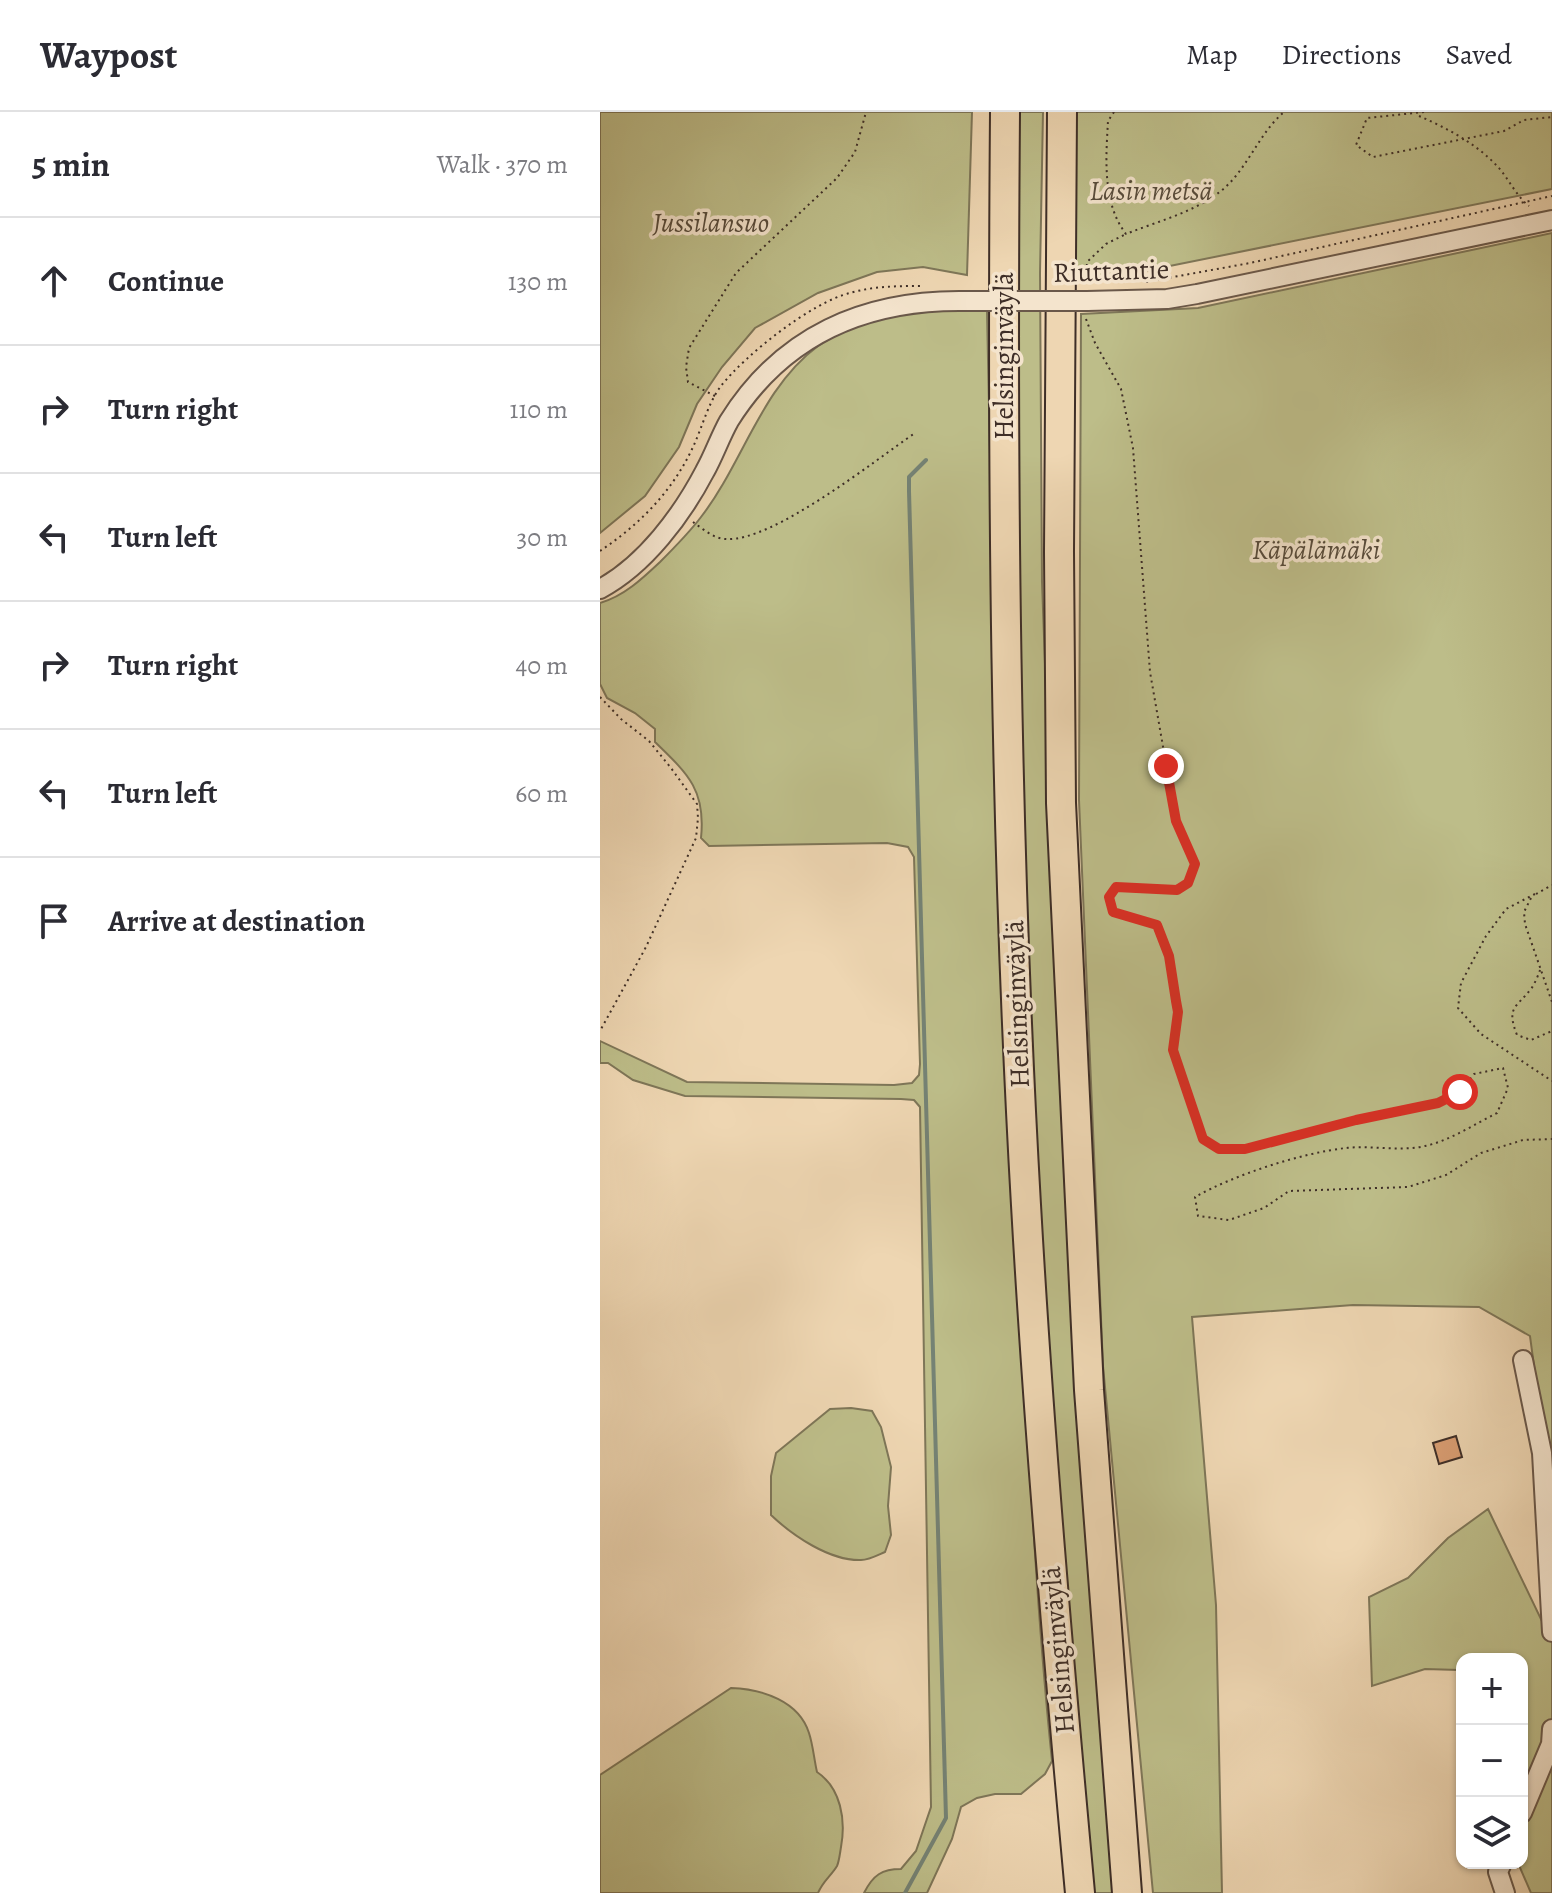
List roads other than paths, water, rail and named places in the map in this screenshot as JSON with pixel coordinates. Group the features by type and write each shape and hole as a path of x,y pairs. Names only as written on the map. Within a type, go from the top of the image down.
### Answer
{"highway":[{"name":"Helsinginväylä","path":"1005,112 1004,546 1018,1048 1038,1393 1080,1893"},
{"name":"Helsinginväylä","path":"1062,112 1061,803 1089,1390 1127,1893"}],"street":[{"name":"Riuttantie","path":"600,589 619,578 680,512 705,472 728,423 751,390 810,338 833,325 875,310 935,300 1086,304 1167,299 1552,220"},
{"path":"1523,1360 1542,1453 1552,1632"},
{"path":"1528,1799 1551,1744 1552,1729"},
{"path":"1499,1869 1505,1893"}],"waterway":[{"path":"905,1893 946,1818 909,491 909,477 926,460"}],"park label":[{"name":"Lasin metsä","path":"1151,191"},
{"name":"Jussilansuo","path":"711,223"},
{"name":"Käpälämäki","path":"1316,550"}]}
